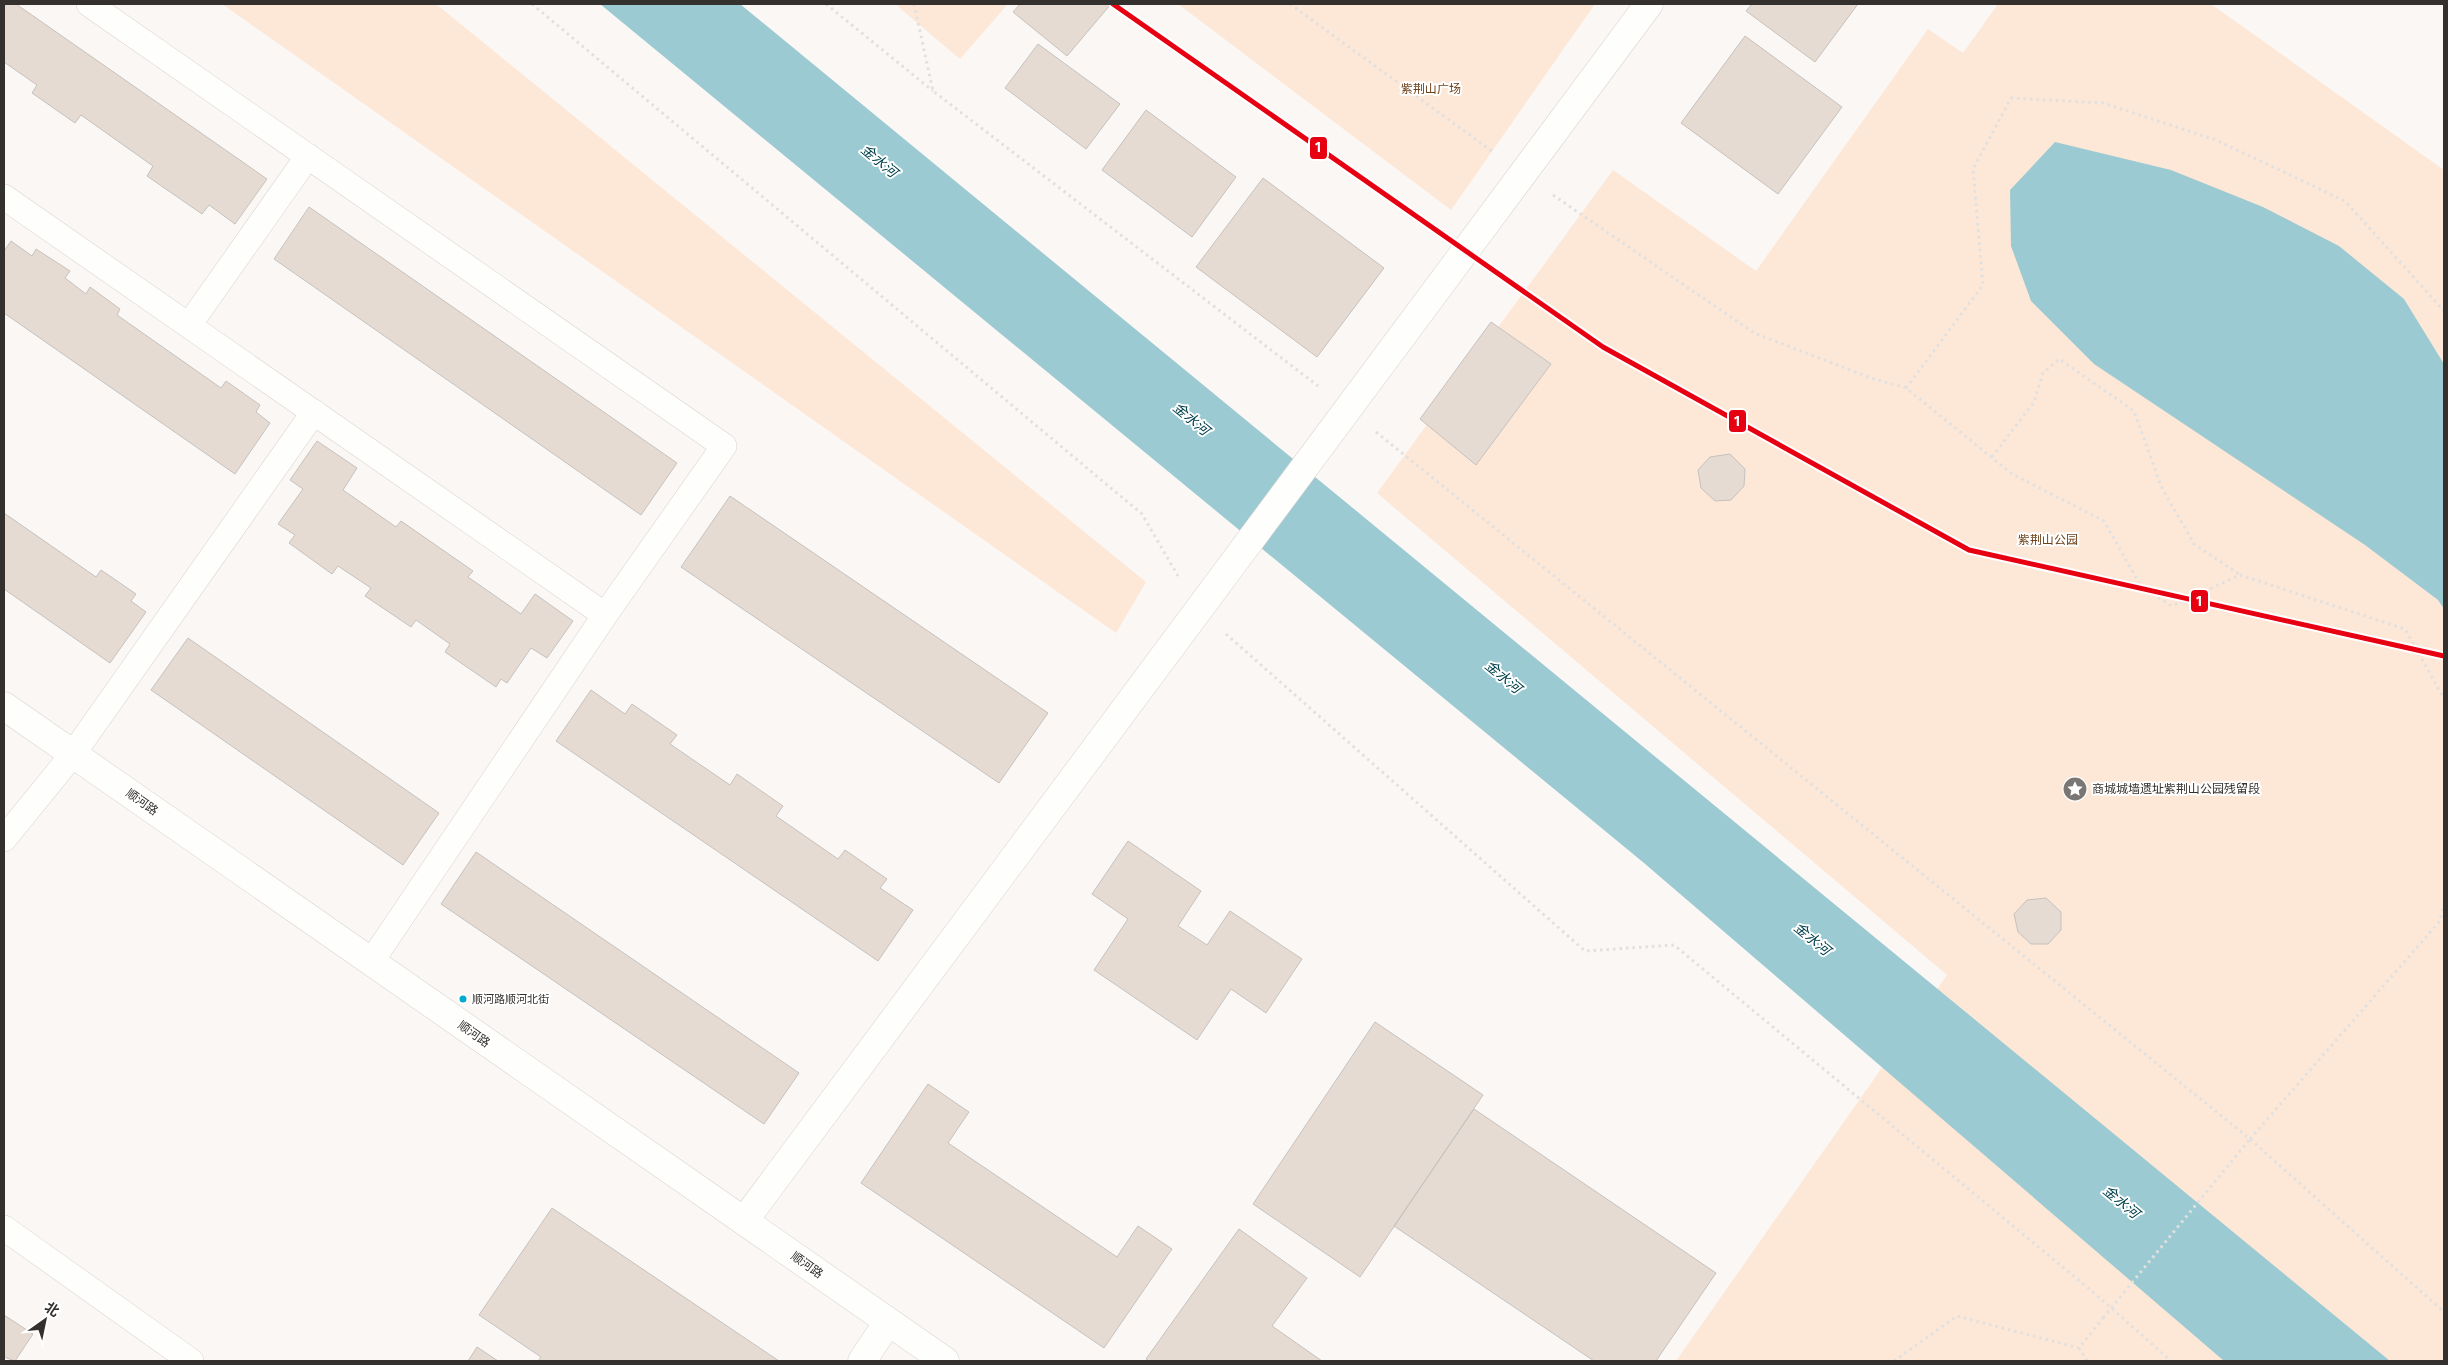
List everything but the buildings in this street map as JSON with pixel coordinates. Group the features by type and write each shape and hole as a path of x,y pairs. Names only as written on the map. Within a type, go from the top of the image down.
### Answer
{"street":[{"path":"744,1221 1649,4"},
{"name":"顺河路","path":"4,706 945,1361"},
{"path":"862,1361 888,1322"}],"lane":[{"path":"89,4 724,446 605,615 371,962"},
{"path":"189,325 308,156"},
{"path":"7,205 189,325 605,615"},
{"path":"4,839 73,754 314,412"},
{"path":"4,1228 191,1361"}],"path":[{"path":"532,4 1142,514 1198,610 1584,951 1674,945 2100,1298 2172,1361"},
{"path":"826,4 933,92 1348,409 2250,1139 2444,1312"},
{"path":"914,4 933,92"},
{"path":"1292,4 1523,174 1754,333 1871,378 1906,388 2012,474 2104,521 2142,588 2172,606 2240,575"},
{"path":"1906,388 1983,284 1973,169 2011,98 2103,103 2216,140 2345,201 2444,311"},
{"path":"1992,457 2034,402 2043,373 2059,359 2134,411 2161,486 2194,544 2240,575 2405,628 2444,699"},
{"path":"2079,1348 2250,1139 2440,921 2444,903"},
{"path":"1894,1361 1957,1316 2079,1348 2087,1361"}],"green space":[{"path":"222,4 436,4 1146,582 1116,633"},
{"path":"895,4 1008,4 960,59"},
{"name":"紫荆山广场","path":"1178,4 1595,4 1451,210"},
{"name":"紫荆山公园","path":"1998,4 2211,4 2444,170 2444,1361 1676,1361 1947,975 1377,493 1613,170 1756,271 1928,29 1963,53"}],"water":[{"name":"金水河","path":"600,4 740,4 2390,1361 2224,1361 1644,863"},
{"path":"2055,142 2171,170 2263,207 2339,246 2404,299 2444,364 2444,609 2438,600 2365,545 2094,364 2031,301 2011,246 2010,190"}],"transit line":[{"name":"1","path":"1113,4 1603,347 1969,550 2444,656"}],"place":[{"name":"商城城墙遗址紫荆山公园残留段","path":"2075,789"},
{"name":"顺河路顺河北街","path":"463,999"}]}
